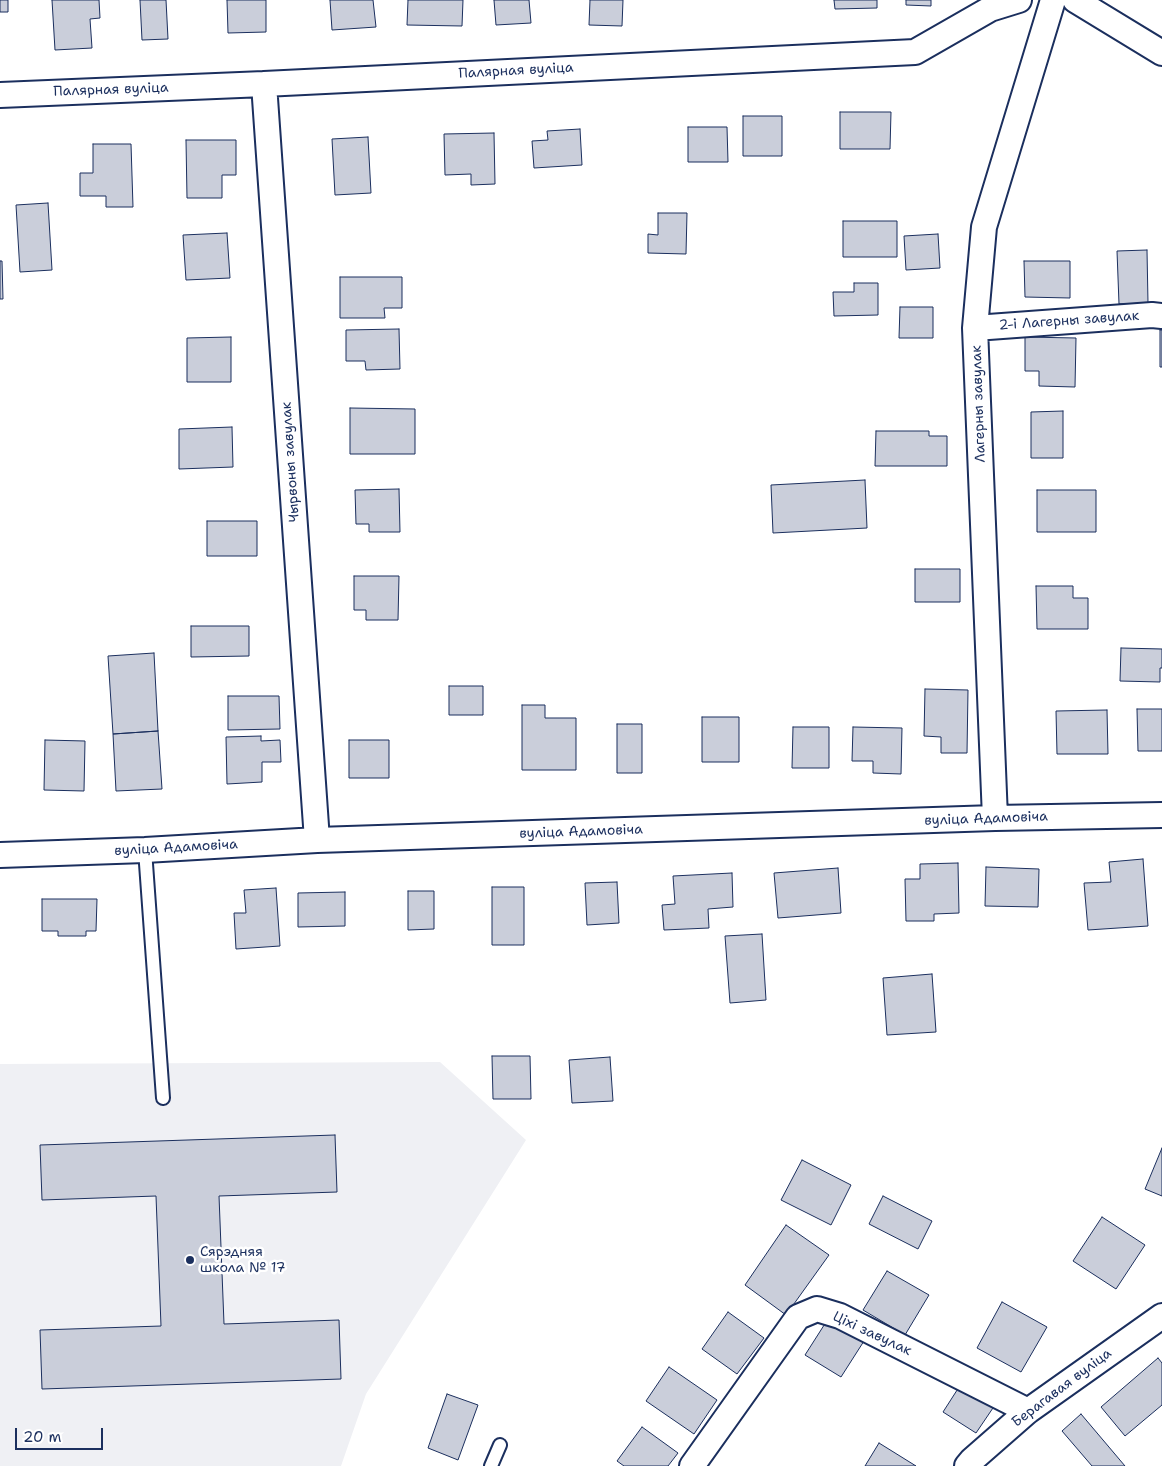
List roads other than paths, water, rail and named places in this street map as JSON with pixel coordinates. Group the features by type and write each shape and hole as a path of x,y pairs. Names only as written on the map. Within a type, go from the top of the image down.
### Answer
{"street":[{"name":"Палярная вуліца","path":"0,95 915,52 990,9 1019,0"},
{"name":"Лагерны завулак","path":"995,818 976,328 984,227 1053,0"},
{"path":"1074,0 1162,53"},
{"name":"Чырвоны завулак","path":"264,84 317,840"},
{"name":"2-і Лагерны завулак","path":"976,328 1152,315 1162,316"},
{"name":"вуліца Адамовіча","path":"0,855 146,850 317,840 995,818 1162,815"},
{"name":"Ціхі завулак","path":"692,1466 798,1317 817,1309 840,1316 1028,1411"},
{"name":"Берагавая вуліца","path":"968,1466 972,1460 1028,1411 1162,1316"}],"lane":[{"path":"146,850 163,1098"},
{"path":"491,1466 500,1445"}],"place":[{"name":"Сярэдняя школа № 17","path":"190,1260"}]}
